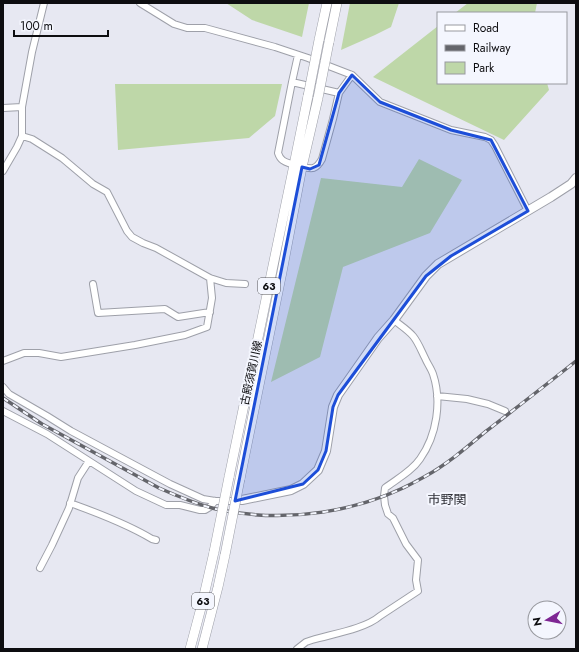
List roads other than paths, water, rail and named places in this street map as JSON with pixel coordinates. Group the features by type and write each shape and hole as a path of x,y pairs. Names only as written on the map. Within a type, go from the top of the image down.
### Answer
{"main road":[{"name":"古殿須賀川線","path":"202,649 225,555 282,272 308,96 327,3"},
{"name":"古殿須賀川線","path":"190,649 214,552 286,201 318,98 337,3"}],"street":[{"path":"3,171 22,136 22,107 32,52 44,3"},
{"path":"140,3 174,24 187,28 205,28 275,47 352,75 380,102 451,130 485,137 491,140 528,211"},
{"path":"298,55 278,154 280,159 284,162 310,168 315,168 319,165 322,159 339,93 352,75"},
{"path":"292,82 339,93"},
{"path":"3,108 22,107"},
{"path":"22,136 32,139 62,158 93,184 107,192 127,231 132,237 156,248 210,278 226,283 244,284"},
{"path":"3,387 9,394 71,431 170,484 203,499 215,501 242,500 291,490 303,484 318,470 326,451 333,407 338,395 378,338 394,320 426,276 438,264 528,211 570,184 576,178"},
{"path":"3,361 24,353 39,353 61,357 135,345 185,334 207,327 212,298 210,278"},
{"path":"93,284 98,313 165,309 178,318 210,312"},
{"path":"297,649 306,642 359,627 375,620 418,592 416,580 418,560 406,544 393,518 388,514 384,496 385,488 411,469 420,460 428,447 435,422 437,396 433,373 422,351 412,336 394,320"},
{"path":"437,396 467,399 488,404 505,411"},
{"path":"3,411 47,434 136,491 166,505 180,505 205,510 215,501"},
{"path":"40,568 52,545 70,503 78,478 88,461"},
{"path":"70,503 100,514 156,540"}],"railway":[{"path":"3,398 42,424 159,488 180,497 216,509 242,513 296,515 349,507 375,499 424,477 456,456 576,361"}],"district":[{"name":"市野関","path":"447,499"}]}
